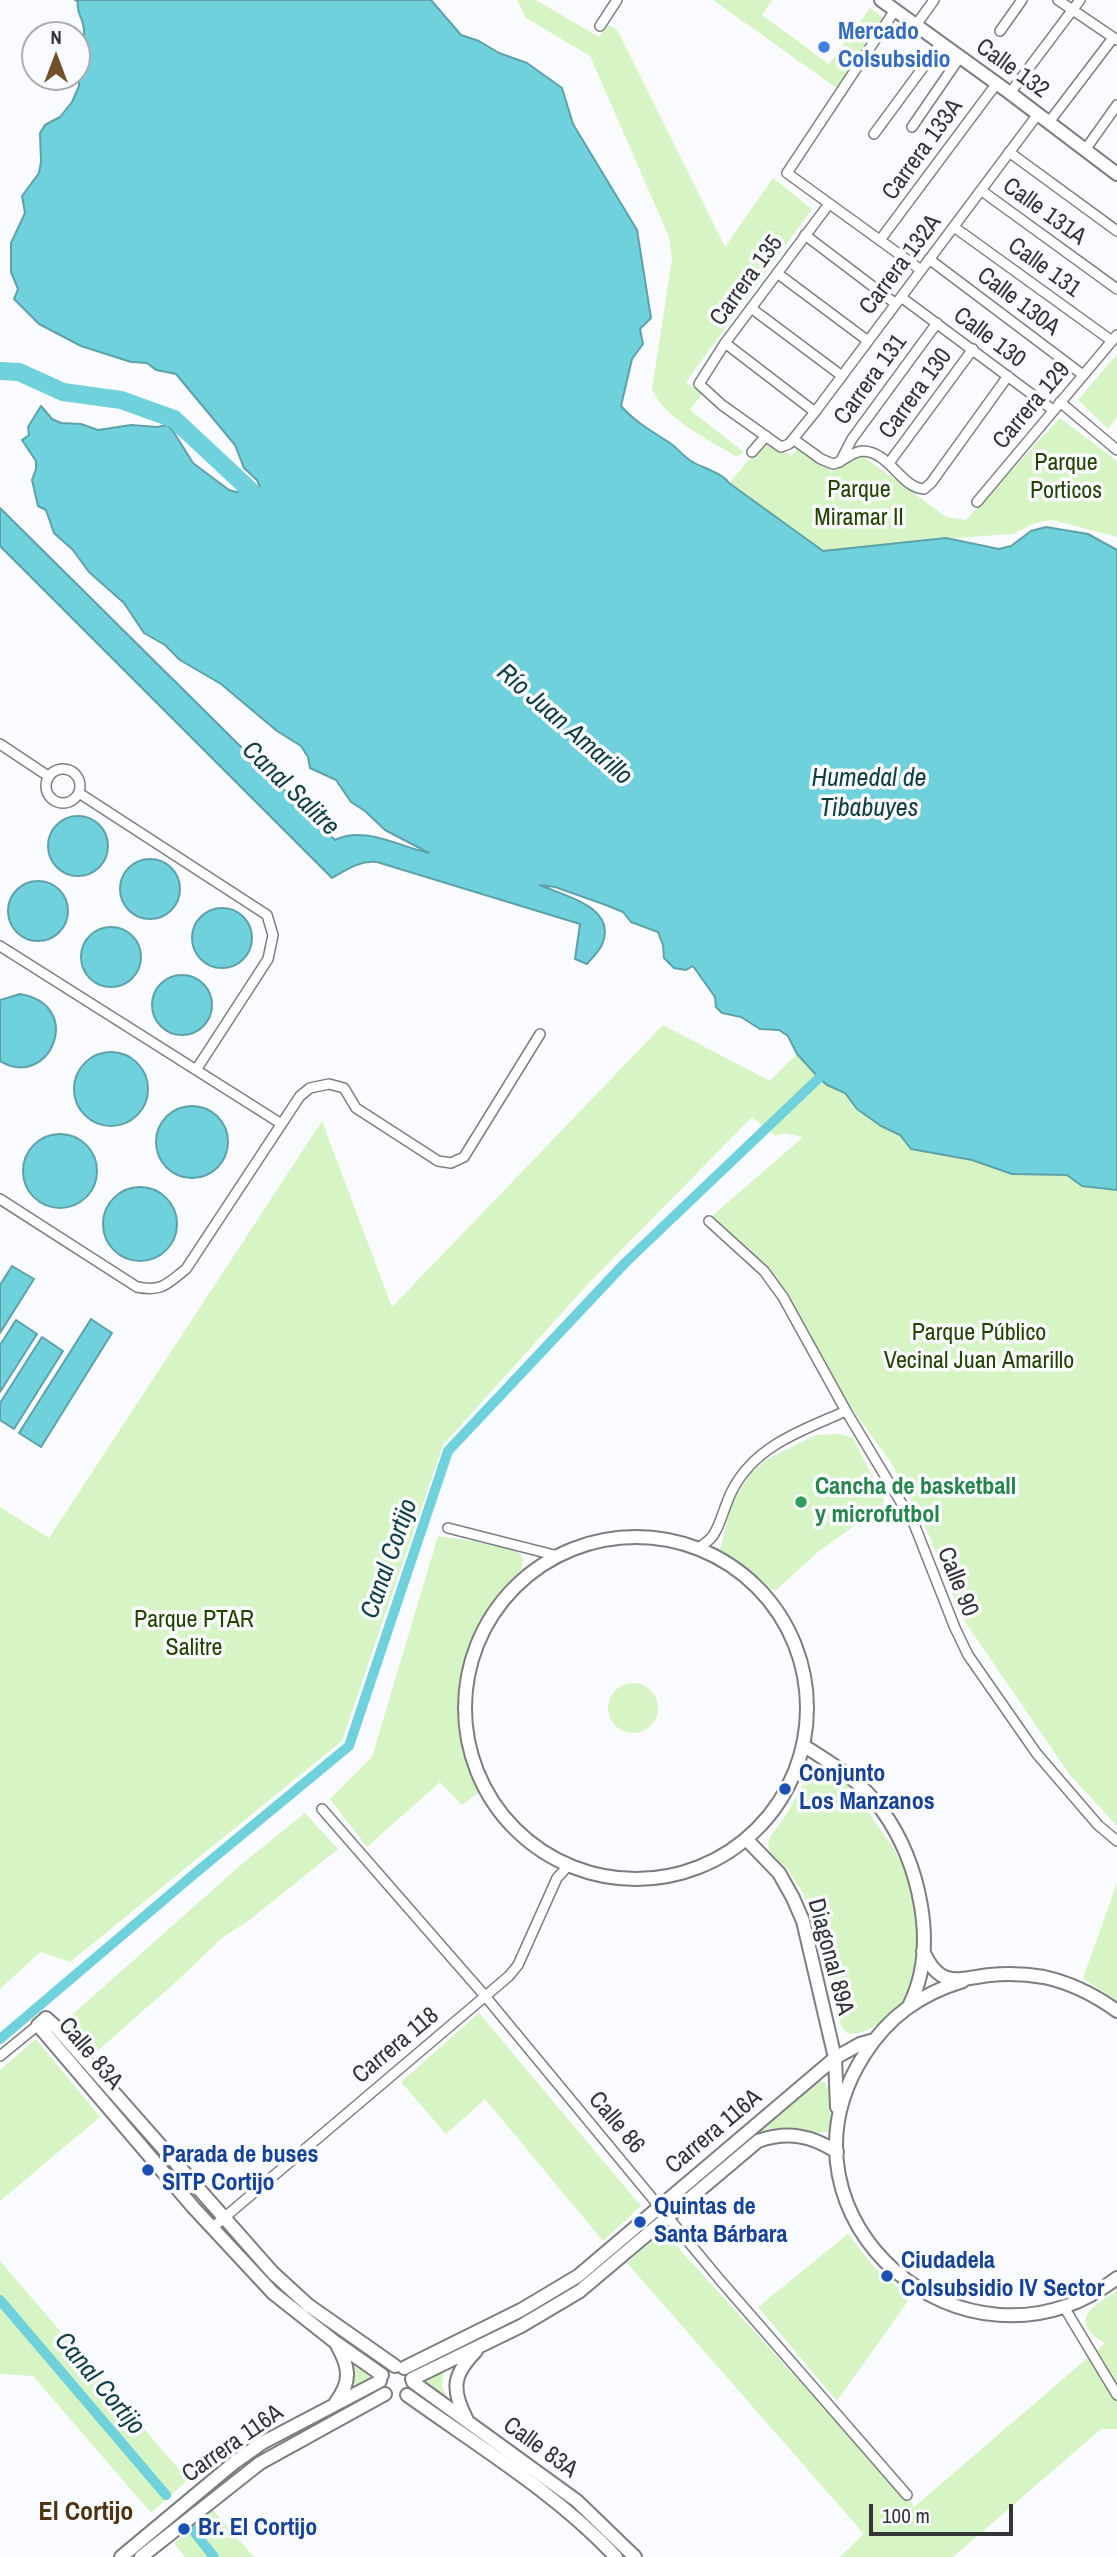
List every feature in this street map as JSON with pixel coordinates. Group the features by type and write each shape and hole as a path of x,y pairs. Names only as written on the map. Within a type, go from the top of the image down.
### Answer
{"street":[{"path":"600,26 617,0"},
{"name":"Calle 132","path":"881,0 1117,174"},
{"path":"916,25 934,0"},
{"path":"1000,31 1022,0"},
{"path":"1049,122 1115,39 1058,0"},
{"path":"1010,93 1080,0"},
{"path":"895,10 787,173 921,270"},
{"path":"874,134 941,43"},
{"path":"912,127 960,57"},
{"name":"Carrera 133A","path":"880,240 997,83"},
{"path":"1085,150 1117,105"},
{"name":"Carrera 132A","path":"793,439 1038,114"},
{"path":"1009,152 1117,231"},
{"name":"Calle 131A","path":"982,191 1117,289"},
{"name":"Carrera 135","path":"766,436 722,405 699,384 725,343 829,204"},
{"name":"Calle 131","path":"954,227 1114,338"},
{"name":"Calle 130","path":"805,235 898,300 937,323 1053,411"},
{"name":"Calle 130A","path":"929,259 1083,375"},
{"path":"777,273 868,341"},
{"path":"751,308 842,376"},
{"name":"Carrera 131","path":"840,462 852,439 937,323"},
{"name":"Carrera 129","path":"977,502 1114,338"},
{"path":"725,343 815,412"},
{"name":"Carrera 130","path":"889,463 973,349"},
{"path":"752,452 766,436 781,447 793,439 832,464 863,451 873,453 889,463 915,487 924,489 1008,376"},
{"path":"1060,402 1117,450"},
{"path":"0,744 48,776"},
{"path":"59,769 71,771 79,780 79,793 70,802 57,802 47,794 45,788 48,776 59,769"},
{"path":"79,793 267,915 273,935 268,959 196,1070"},
{"path":"0,946 280,1124"},
{"path":"0,1199 137,1287 152,1290 164,1287 186,1269 280,1124 300,1096 310,1088 329,1084 339,1086 347,1091 356,1108 438,1161 451,1163 464,1157 540,1034"},
{"name":"Calle 90","path":"709,1221 757,1263 783,1297 846,1411 914,1524 968,1655 1037,1754 1098,1825 1117,1841"},
{"path":"698,1549 714,1535 733,1488 752,1463 788,1436 846,1411"},
{"path":"448,1528 558,1556"},
{"path":"627,1538 663,1539 698,1549 734,1568 765,1595 788,1628 805,1679 808,1706 804,1746 780,1798 746,1839 715,1859 680,1872 642,1878 605,1876 568,1866 535,1847 506,1821 485,1790 470,1754 464,1716 467,1678 477,1645 492,1615 511,1591 558,1556 592,1543 627,1538"},
{"path":"804,1746 847,1773 882,1809 907,1853 921,1901 923,1951 920,1979 910,2004"},
{"name":"Calle 86","path":"322,1809 485,1996 720,2280 907,2494"},
{"name":"Diagonal 89A","path":"746,1839 779,1873 803,1922 835,2058 838,2122 836,2152 842,2186 864,2238 882,2260 905,2280 934,2299 965,2310 998,2315 1020,2315 1064,2307 1086,2298 1117,2278"},
{"name":"Carrera 118","path":"212,2228 509,1976 518,1965 557,1878 568,1866"},
{"path":"923,1951 938,1973 963,1981"},
{"path":"873,2040 910,2004 936,1990 990,1975 1043,1977 1082,1990 1117,2011"},
{"name":"Calle 83A","path":"381,2378 273,2293 212,2228 38,2025 46,2018 56,2027 224,2220 298,2297 469,2422 553,2491 616,2557"},
{"path":"0,2056 38,2025"},
{"name":"Diagonal 89A","path":"838,2122 854,2070 873,2040"},
{"name":"Carrera 116A","path":"121,2557 235,2462 274,2436 381,2378 406,2374 481,2346 580,2291 663,2210 835,2058 853,2047 873,2040"},
{"path":"835,2058 841,2065 854,2070"},
{"name":"Carrera 116A","path":"406,2374 555,2291 758,2141 786,2134 805,2136 836,2152"},
{"path":"1064,2307 1117,2395"},
{"path":"334,2404 344,2389 348,2372 346,2361 335,2342"},
{"path":"469,2422 456,2396 458,2372 481,2346"},
{"path":"381,2378 385,2394 391,2398 400,2398 407,2395 406,2374"},
{"name":"Carrera 116A","path":"141,2557 260,2463 385,2394"},
{"name":"Calle 83A","path":"407,2395 605,2526 635,2557"},
{"path":"595,2535 605,2526"}],"green space":[{"path":"517,0 536,0 599,37 608,25 617,29 725,247 773,178 812,209 686,382 702,394 690,410 744,452 737,457 677,419 666,410 652,389 672,259 669,237 590,56 526,18"},
{"path":"713,0 772,0 762,15 829,64 870,8 885,19 839,90"},
{"path":"1117,354 1117,417 1108,429 1078,400"},
{"path":"1060,418 1117,461 1117,537 1053,520 1035,523 1013,534 823,551 729,483 767,439 791,456 798,447 832,472 859,453 946,517 966,520"},
{"name":"Parque PTAR Salitre","path":"663,1025 770,1081 797,1054 827,1085 845,1093 857,1109 881,1126 900,1135 911,1149 972,1160 1011,1174 1067,1175 1082,1186 1117,1190 1117,1826 1070,1775 961,1616 930,1537 890,1461 842,1395 808,1330 772,1274 749,1249 711,1217 803,1137 784,1133 776,1136 752,1117 587,1285 443,1445 342,1741 70,1962 40,1952 0,1989 0,1507 49,1538 322,1121 392,1307"},
{"path":"840,1434 853,1438 884,1500 883,1505 819,1551 775,1591 719,1554 732,1502 752,1472 771,1457 816,1435"},
{"path":"438,1536 491,1544 520,1553 523,1560 521,1569 491,1606 479,1627 471,1644 461,1680 459,1736 478,1793 462,1805 440,1782 367,1847 330,1799 372,1757"},
{"path":"633,1683 651,1690 658,1708 651,1726 633,1733 615,1726 608,1708 615,1690"},
{"path":"815,1769 843,1781 862,1802 904,1868 915,1915 917,1953 912,1986 906,1999 873,2027 854,2034 848,2034 841,2026 833,1976 803,1893 788,1870 770,1852 768,1845 770,1837 807,1777"},
{"path":"305,1813 338,1849 248,1921 223,1937 94,2054 64,2022 243,1863"},
{"path":"1117,1883 1117,2001 1083,1978"},
{"path":"479,2013 641,2206 603,2241 485,2099 446,2134 401,2082"},
{"path":"36,2039 100,2117 0,2201 0,2070"},
{"path":"815,2080 824,2082 832,2090 833,2130 815,2133 779,2128 761,2132 757,2127"},
{"path":"663,2231 914,2507 1105,2343 1087,2328 1085,2322 1092,2309 1117,2291 1117,2429 1101,2429 953,2557 840,2557 864,2534 627,2263"},
{"path":"848,2234 874,2267 910,2298 837,2401 758,2307"},
{"path":"0,2261 188,2480 151,2513 33,2376 0,2374"},
{"path":"352,2359 371,2378 351,2389 354,2370"},
{"path":"444,2369 442,2387 449,2401 422,2380"},
{"path":"213,2510 254,2557 185,2557 174,2543"}],"water":[{"name":"Humedal de Tibabuyes","path":"75,0 431,0 461,35 527,63 562,88 573,124 637,230 651,318 640,329 643,344 632,359 621,406 638,422 691,461 721,476 823,551 946,538 999,549 1011,546 1031,531 1046,527 1088,534 1117,550 1117,1190 1082,1186 1067,1175 1012,1174 972,1160 911,1149 900,1135 881,1126 857,1109 845,1093 819,1078 797,1054 788,1036 779,1030 760,1029 741,1017 722,1013 716,1007 715,997 693,966 686,970 674,968 664,958 658,932 631,922 623,912 606,905 555,887 540,885 584,904 602,919 605,930 603,942 587,964 575,959 580,924 377,862 359,864 332,878 0,546 0,508 335,840 346,836 370,836 429,853 385,830 351,802 336,780 310,768 308,757 301,746 277,731 221,684 180,660 165,645 144,633 124,603 89,572 73,550 54,533 46,510 38,506 32,480 36,461 22,440 29,435 28,427 41,406 52,419 61,423 81,424 98,430 131,425 167,425 193,463 229,490 236,492 260,487 257,480 244,468 235,445 176,374 156,370 147,363 131,362 81,346 39,324 14,299 18,289 11,272 11,243 25,213 22,196 39,173 40,133 45,125 60,117 77,91 91,91 91,21 82,21 78,2"},
{"path":"72,816 84,816 100,824 106,834 106,858 100,868 84,876 72,876 56,868 48,852 48,840 56,824"},
{"path":"144,859 156,859 172,867 178,877 178,901 172,911 156,919 144,919 128,911 120,895 120,883 128,867"},
{"path":"32,881 44,881 63,894 68,911 66,923 55,936 44,941 32,941 13,928 8,917 8,905 21,886"},
{"path":"216,908 228,908 247,921 252,938 250,950 239,963 228,968 216,968 197,955 192,944 192,932 205,913"},
{"path":"105,927 117,927 136,940 141,957 139,969 128,982 117,987 105,987 86,974 81,963 81,951 94,932"},
{"path":"176,975 188,975 207,988 212,1005 210,1017 199,1030 188,1035 176,1035 157,1022 152,1011 152,999 165,980"},
{"path":"20,994 40,1001 52,1013 56,1028 54,1043 46,1056 34,1065 18,1067 0,1061 0,1000"},
{"path":"111,1052 125,1055 137,1063 145,1075 148,1089 145,1103 137,1115 125,1123 111,1126 97,1123 85,1115 77,1103 74,1089 77,1075 85,1063 97,1055"},
{"path":"199,1106 218,1116 226,1128 226,1156 218,1168 206,1176 185,1178 166,1168 158,1156 156,1135 166,1116 178,1108"},
{"path":"60,1134 74,1137 86,1145 94,1157 97,1171 94,1185 86,1197 74,1205 60,1208 46,1205 34,1197 26,1185 23,1171 26,1157 34,1145 46,1137"},
{"path":"140,1187 154,1190 166,1198 174,1210 177,1224 174,1238 166,1250 154,1258 140,1261 126,1258 114,1250 106,1238 103,1224 106,1210 114,1198 126,1190"},
{"path":"12,1266 34,1279 0,1333 0,1285"},
{"path":"91,1319 112,1333 41,1447 19,1433"},
{"path":"16,1320 37,1334 0,1392 0,1345"},
{"path":"42,1337 63,1351 14,1429 0,1420 0,1403"}],"waterway":[{"name":"Río Juan Amarillo","path":"0,371 19,372 63,392 121,400 174,419 266,505"},
{"name":"Canal Cortijo","path":"0,2039 349,1746 448,1451 625,1263 819,1078"},
{"name":"Canal Cortijo","path":"0,2300 166,2495"},
{"name":"Canal Cortijo","path":"192,2529 214,2557"}],"place":[{"name":"Mercado Colsubsidio","path":"824,47"},
{"name":"Cancha de basketball y microfutbol","path":"801,1502"},
{"name":"Conjunto Los Manzanos","path":"785,1789"},
{"name":"Parada de buses SITP Cortijo","path":"148,2170"},
{"name":"Quintas de Santa Bárbara","path":"640,2222"},
{"name":"Ciudadela Colsubsidio IV Sector","path":"887,2276"},
{"name":"Br. El Cortijo","path":"184,2529"}],"district":[{"name":"El Cortijo","path":"86,2513"}],"park label":[{"name":"Parque Porticos","path":"1066,478"},
{"name":"Parque Miramar II","path":"859,505"},
{"name":"Parque Público Vecinal Juan Amarillo","path":"979,1348"}],"water label":[{"name":"Canal Salitre","path":"290,789"}]}
